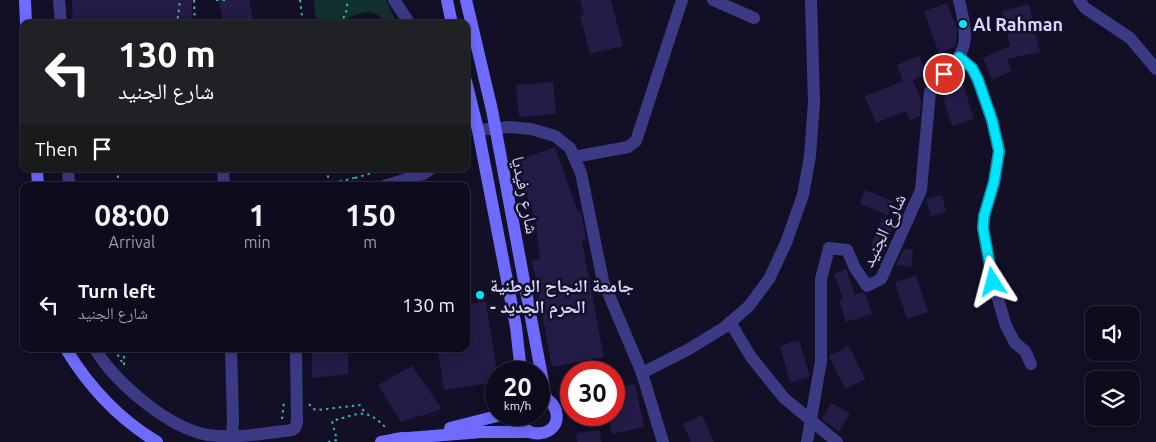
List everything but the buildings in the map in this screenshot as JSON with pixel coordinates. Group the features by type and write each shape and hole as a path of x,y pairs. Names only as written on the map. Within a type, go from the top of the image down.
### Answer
{"main road":[{"path":"25,0 26,20"},
{"path":"447,0 451,20"},
{"name":"شارع رفيديا","path":"466,0 496,128 536,361"},
{"name":"شارع رفيديا","path":"470,97 516,327 520,361"},
{"path":"68,352 84,375 114,411 143,434 157,442"},
{"name":"شارع رفيديا","path":"550,403 555,407 556,414 554,426 555,442"},
{"path":"396,440 485,420"},
{"path":"522,426 530,436"},
{"path":"381,442 482,432 530,436 544,434 554,426"}],"street":[{"path":"60,0 61,20"},
{"path":"394,0 407,20"},
{"path":"574,157 628,147 636,141 682,0"},
{"path":"713,0 754,18"},
{"path":"642,373 689,349 730,322 749,306 769,279 786,243 803,195 810,156 814,102 811,0"},
{"name":"شارع الجنيد","path":"807,442 812,422 821,361 821,279 830,248 847,250 855,268 867,286 881,279 921,190 930,92 963,50 966,35 959,0"},
{"path":"1079,0 1085,8 1130,38 1156,69"},
{"path":"959,57 972,68 985,96 999,151 983,228 993,282 1006,326 1016,343 1025,351 1031,364"},
{"path":"478,130 509,127 531,129 555,136 570,148 582,173 603,281 642,373 663,442"},
{"path":"397,182 426,172"},
{"path":"730,322 751,356 784,398 837,442"},
{"path":"97,352 108,368 128,388 170,419 198,432 232,436 261,434 295,428 297,422 296,352"},
{"path":"230,352 232,436"}],"path":[{"path":"176,20 180,0"},
{"path":"194,0 195,20"},
{"path":"216,0 226,0"},
{"path":"300,0 302,20"},
{"path":"342,20 346,13 348,0"},
{"path":"338,182 375,172"},
{"path":"354,178 355,182"},
{"path":"116,352 122,362"},
{"path":"280,421 284,397"},
{"path":"309,404 313,409 318,410 360,405 365,413 382,424 396,440"},
{"path":"328,442 336,441 337,439 332,421 362,412 365,413"}],"green space":[{"path":"314,0 386,0 395,20 383,20 374,13 368,12 343,20 316,20"}],"place":[{"name":"Al Rahman","path":"963,24"},
{"name":"جامعة النجاح الوطنية - الحرم الجديد","path":"480,295"}],"route":[{"path":"944,74 959,57 966,62 972,68 978,80 992,120 999,151 983,228 993,282"}]}
